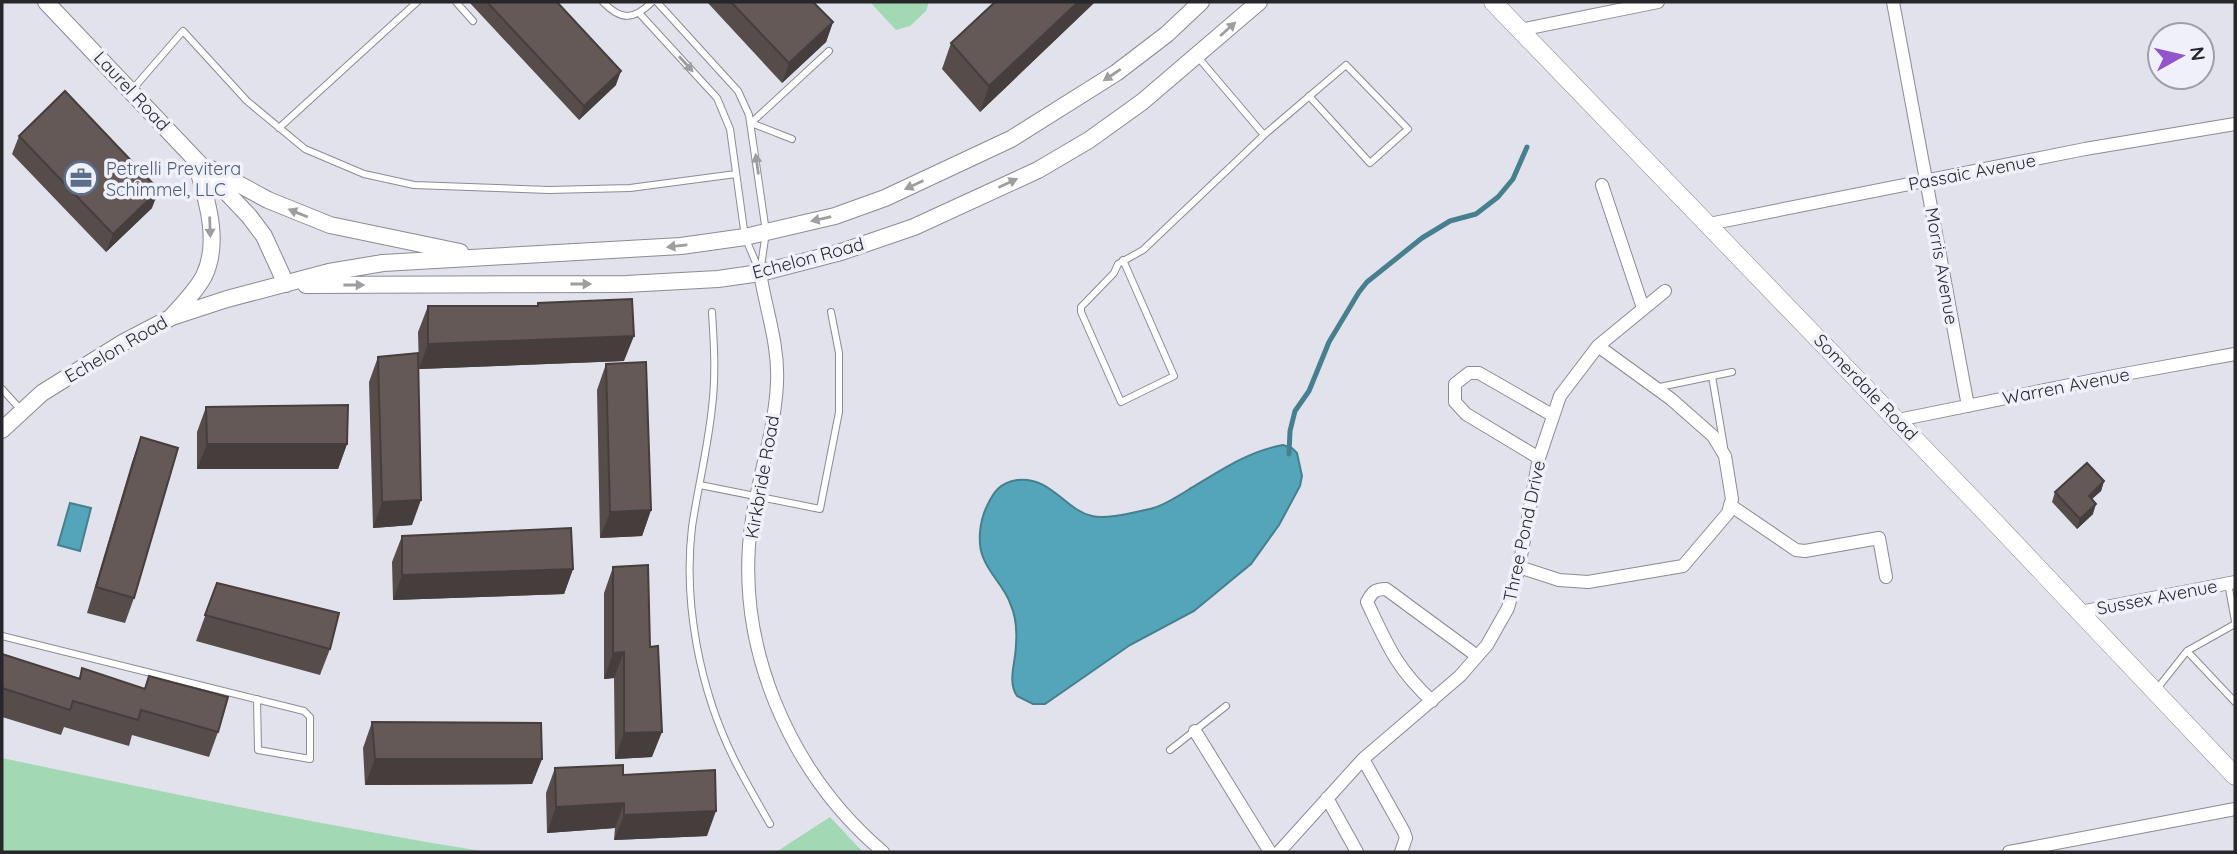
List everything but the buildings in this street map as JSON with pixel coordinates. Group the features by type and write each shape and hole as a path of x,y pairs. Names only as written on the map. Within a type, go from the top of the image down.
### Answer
{"main road":[{"name":"Somerdale Road","path":"1493,2 1898,421 2235,776"}],"street":[{"name":"Laurel Road","path":"46,2 249,216 264,236 286,284"},
{"name":"Echelon Road","path":"2,430 42,393 124,342 172,317 226,299 329,272 383,263 681,246 745,237 835,216 886,198 1011,139 1116,73 1167,34 1201,2"},
{"name":"Echelon Road","path":"286,284 626,284 718,279 760,273 841,253 914,228 1038,170 1089,140 1142,102 1259,2"},
{"path":"1520,30 1658,2"},
{"name":"Morris Avenue","path":"1893,2 1968,406"},
{"name":"Passaic Avenue","path":"1709,224 2085,149 2235,124"},
{"path":"196,160 268,200 330,225 483,257"},
{"path":"172,317 191,296 204,275 211,254 209,209 196,160"},
{"path":"1602,185 1643,308"},
{"name":"Kirkbride Road","path":"760,273 775,341 777,384 774,414 756,495 748,552 748,581 756,640 776,707 798,750 829,798 883,852"},
{"name":"Three Pond Drive","path":"1279,852 1363,759 1460,676 1498,628 1508,608 1519,566 1539,458 1552,415 1569,381 1598,346 1665,291"},
{"path":"1519,566 1559,580 1588,582 1683,566 1728,513 1732,499 1726,456 1713,436 1656,388 1598,346"},
{"name":"Warren Avenue","path":"1898,421 2235,354"},
{"path":"1539,458 1466,414 1455,401 1455,384 1469,373 1479,373 1552,415"},
{"path":"1730,505 1796,550 1805,551 1879,538 1886,577"},
{"name":"Sussex Avenue","path":"2080,612 2232,583"},
{"path":"1432,701 1409,680 1395,660 1367,602 1372,593 1386,589 1477,656"},
{"path":"1195,731 1270,852"},
{"path":"1363,759 1405,832 1406,838 1401,852"},
{"path":"1327,798 1357,852"},
{"path":"2009,852 2047,849 2235,809"}],"lane":[{"path":"279,128 417,2"},
{"path":"456,2 473,21"},
{"path":"603,2 620,14 630,17 640,14 652,2"},
{"path":"657,2 738,92 751,123 766,232 760,273"},
{"path":"640,14 718,98 730,130 745,237 760,273"},
{"path":"131,90 183,31 247,101 304,149 364,174 414,185 549,190 630,188 736,174"},
{"path":"751,123 828,51"},
{"path":"1197,56 1264,135"},
{"path":"1123,260 1174,376 1121,402 1081,312 1082,307 1123,260 1143,250 1264,135 1309,96 1346,65 1408,130 1370,163 1309,96"},
{"path":"751,123 792,139"},
{"path":"712,312 715,372 713,407 692,529 690,574 693,624 717,719 734,758 770,824"},
{"path":"700,485 820,509 839,412 839,353 831,312"},
{"path":"1656,388 1732,372"},
{"path":"1712,376 1726,456"},
{"path":"2,389 23,411"},
{"path":"2155,691 2187,651 2235,623 2232,583"},
{"path":"2,636 304,710 310,717 310,759 258,750 257,699"},
{"path":"2187,651 2235,702"},
{"path":"1170,750 1226,706"}],"green space":[{"path":"870,2 929,2 926,11 910,26 896,30"},
{"path":"2,758 305,820 488,852 2,852"},
{"path":"830,817 863,852 776,852"}],"water":[{"path":"1283,445 1297,453 1302,476 1300,486 1279,525 1251,564 1194,611 1130,645 1045,704 1033,704 1017,696 1012,678 1016,651 1014,613 986,563 980,545 983,518 998,489 1011,481 1029,480 1049,488 1082,513 1098,517 1121,515 1160,506 1245,457"},
{"path":"70,503 91,508 80,551 58,545"}],"waterway":[{"path":"1289,454 1290,431 1295,411 1309,391 1329,342 1359,292 1367,282 1422,238 1450,221 1476,214 1498,197 1513,179 1527,147"}],"place":[{"name":"Petrelli Previtera Schimmel, LLC","path":"81,178"}]}
